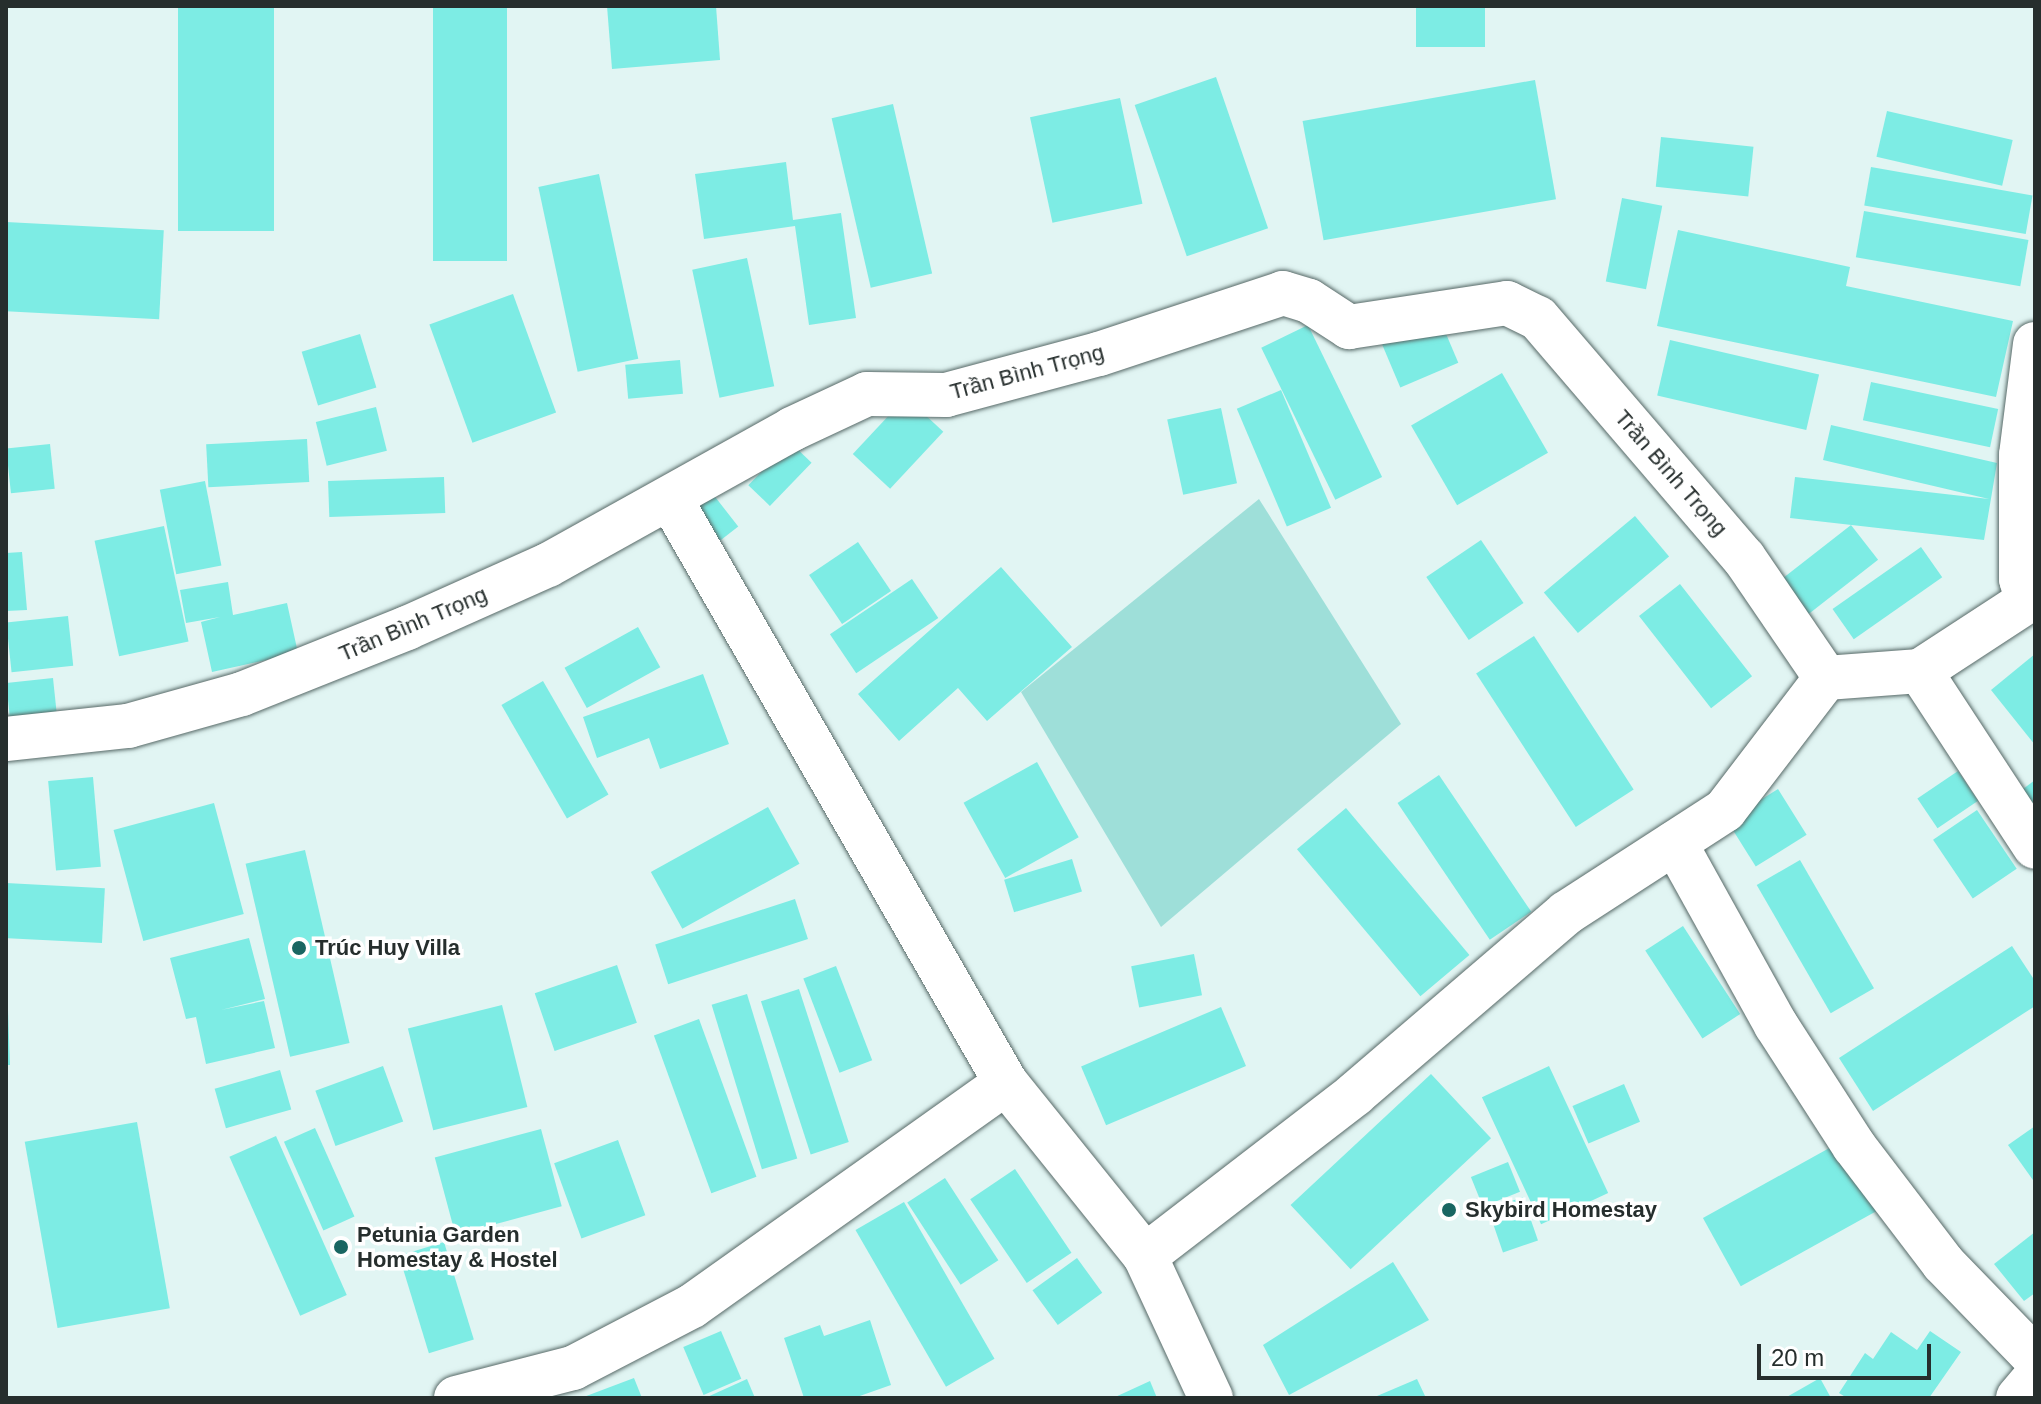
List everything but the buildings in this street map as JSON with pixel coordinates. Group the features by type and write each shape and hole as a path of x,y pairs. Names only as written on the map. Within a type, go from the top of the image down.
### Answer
{"street":[{"name":"Trần Bình Trọng","path":"6,739 128,726 242,694 534,571 671,500 792,429 867,394 946,395 1099,354 1269,295 1297,295 1329,317 1360,328 1512,304 1555,333 1744,558 1826,678"},
{"path":"1145,1256 1355,1094 1566,913 1725,810 1826,678 1920,671 2031,598 2021,579 2021,455 2035,344"},
{"path":"671,500 1006,1083 1145,1256 1211,1398"},
{"path":"1920,671 2035,847"},
{"path":"1675,843 1776,1025 1854,1146 1943,1263 2035,1358"},
{"path":"456,1398 573,1368 692,1306 1006,1083"},
{"path":"2018,1398 2035,1378"}],"shaded area":[{"path":"1259,499 1401,724 1161,927 1021,692"}],"place":[{"name":"Trúc Huy Villa","path":"299,948"},
{"name":"Skybird Homestay","path":"1449,1210"},
{"name":"Petunia Garden Homestay & Hostel","path":"341,1247"}]}
